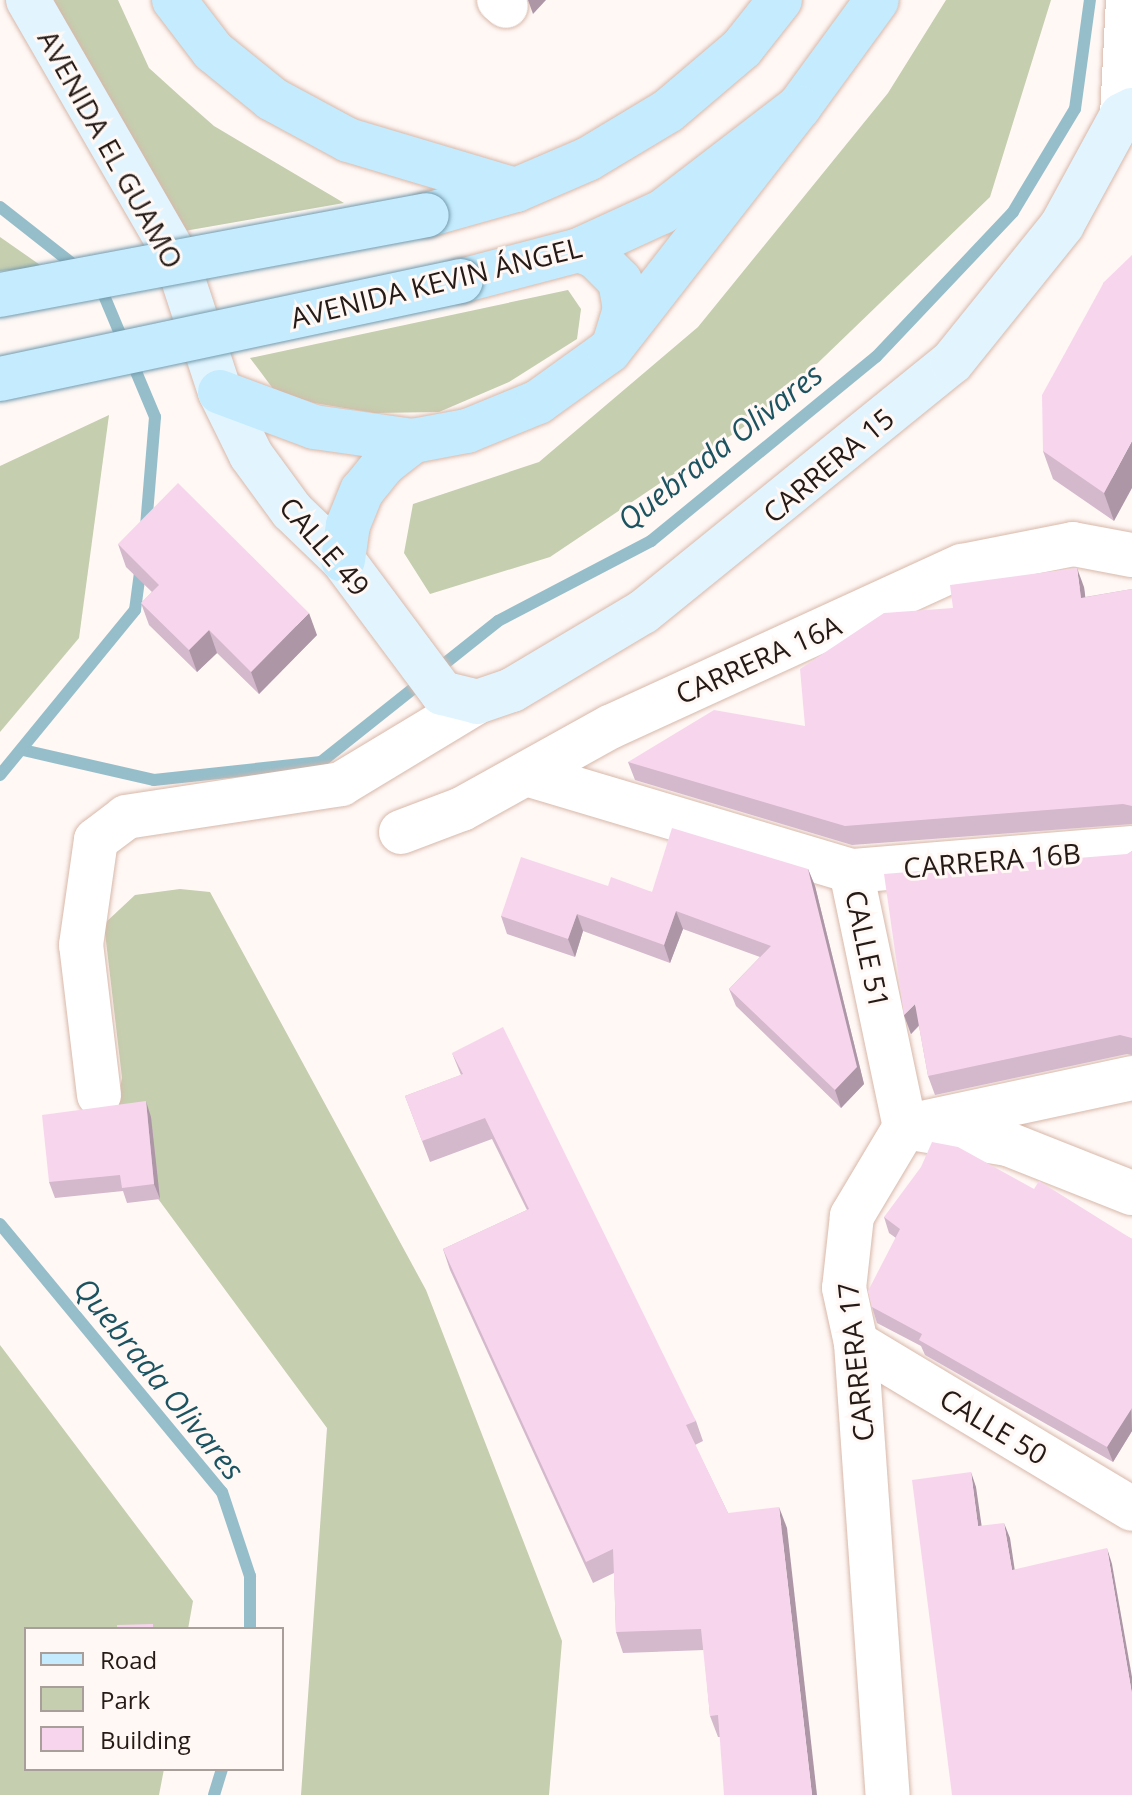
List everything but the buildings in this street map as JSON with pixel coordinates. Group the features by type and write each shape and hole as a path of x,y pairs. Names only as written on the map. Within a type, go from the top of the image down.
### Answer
{"main road":[{"name":"AVENIDA EL GUAMO","path":"28,0 175,255 220,392"},
{"path":"174,0 213,51 272,99 348,140 516,190"},
{"path":"0,295 427,215 516,190 588,159 668,111 742,48 780,0"},
{"name":"AVENIDA KEVIN ÁNGEL","path":"0,379 461,281 579,250 662,212 799,107 877,0"},
{"path":"220,392 314,427 413,441 467,431 538,402 609,351 799,107"},
{"name":"CARRERA 15","path":"460,697 512,690 643,612 952,362 1062,225 1127,113"},
{"path":"579,250 595,256 620,281 623,324 609,351"},
{"name":"CALLE 49","path":"220,392 251,455 292,511 343,560 399,636 460,697"},
{"path":"343,560 348,525 362,491 385,463 413,441"}],"street":[{"name":"CARRERA 15","path":"1127,113 1128,0"},
{"name":"CARRERA 16A","path":"401,832 462,809 612,726 962,566 1073,544 1132,555"},
{"path":"99,1095 81,945 96,840 126,817 341,784 460,697"},
{"name":"CALLE 51","path":"526,774 851,871 905,1127"},
{"name":"CARRERA 16B","path":"851,871 1132,848"},
{"path":"905,1127 1132,1078"},
{"path":"905,1127 1008,1144 1132,1193"},
{"name":"CARRERA 17","path":"888,1795 856,1343 844,1288 852,1216 905,1127"},
{"name":"CALLE 50","path":"856,1343 1132,1509"}],"green space":[{"path":"49,0 118,0 149,68 181,97 214,126 344,203 173,233"},
{"path":"946,0 1051,0 990,197 769,410 550,557 430,594 404,553 413,504 539,462 698,327 888,93"},
{"path":"0,237 43,267 0,271"},
{"path":"568,290 581,309 577,339 509,382 439,412 375,413 314,403 274,390 250,358"},
{"path":"109,415 79,638 0,732 0,466"},
{"path":"180,889 210,892 426,1290 562,1641 549,1795 301,1795 327,1428 111,1135 122,1078 104,924 135,895"},
{"path":"0,1345 193,1601 188,1627 24,1627 24,1771 164,1771 159,1795 0,1795"}],"waterway":[{"name":"Quebrada Olivares","path":"23,750 154,780 321,762 498,621 651,541 876,357 1013,212 1075,109 1090,0"},
{"path":"0,207 79,269"},
{"path":"100,286 155,417 146,527"},
{"path":"0,775 135,610 141,565"},
{"name":"Quebrada Olivares","path":"0,1224 222,1492 250,1576 250,1627"},
{"name":"Quebrada Olivares","path":"214,1795 221,1771"}]}
